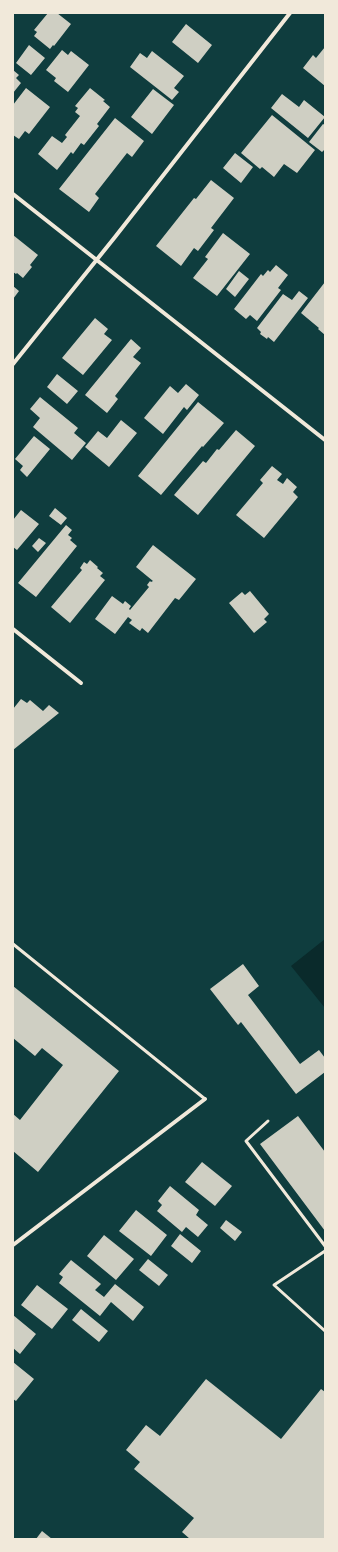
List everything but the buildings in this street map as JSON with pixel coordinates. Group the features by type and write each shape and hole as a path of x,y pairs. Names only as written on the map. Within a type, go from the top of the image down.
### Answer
{"street":[{"path":"13,364 96,261 290,13"},
{"path":"13,194 96,261 325,440"},
{"path":"13,629 81,683"},
{"path":"13,1245 205,1099"}],"lane":[{"path":"13,944 205,1099"},
{"path":"268,1121 246,1141 325,1246"},
{"path":"325,1251 274,1285 325,1331"}],"water":[{"path":"325,939 325,1008 291,966"}]}
